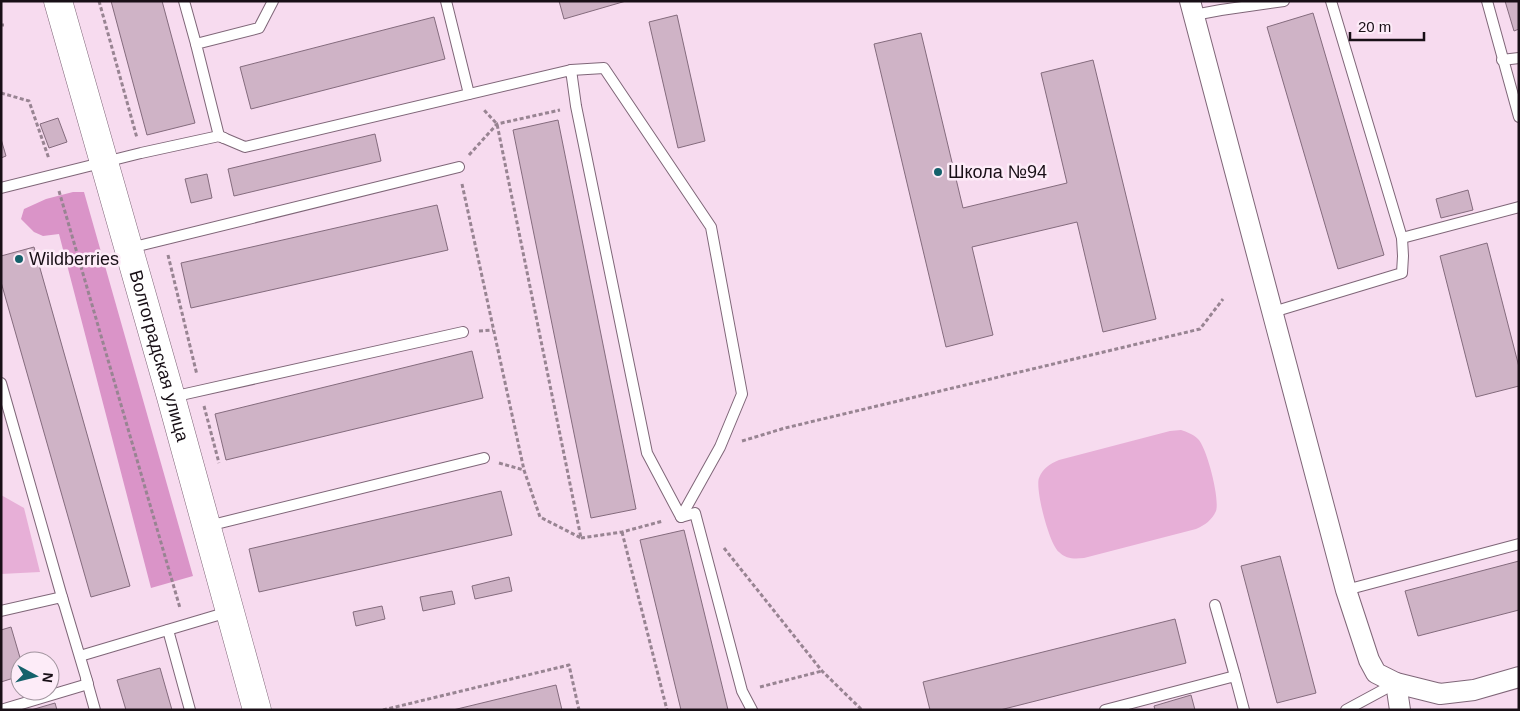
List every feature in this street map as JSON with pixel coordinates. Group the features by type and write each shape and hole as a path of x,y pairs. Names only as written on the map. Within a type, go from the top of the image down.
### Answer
{"street":[{"name":"Волгоградская улица","path":"58,1 258,710"},
{"path":"1192,8 1346,590 1369,660 1376,673 1396,684 1440,694 1474,690 1519,677"},
{"path":"1396,684 1400,710"}],"lane":[{"path":"184,1 219,136"},
{"path":"196,44 258,28 273,1"},
{"path":"446,1 469,94"},
{"path":"1192,8 1221,10 1284,1"},
{"path":"1273,312 1402,273 1402,238 1331,1"},
{"path":"1487,1 1519,117"},
{"path":"1502,60 1519,58"},
{"path":"1,188 141,153 219,136 245,147 571,70 604,68 711,227 742,394 720,447 681,517"},
{"path":"571,70 576,106 647,452 681,517"},
{"path":"129,248 459,167"},
{"path":"1402,238 1519,207"},
{"path":"171,397 463,332"},
{"path":"1,384 95,710"},
{"path":"207,526 484,458"},
{"path":"681,517 695,513 742,691 752,710"},
{"path":"1346,590 1519,544"},
{"path":"1,611 62,598"},
{"path":"1216,605 1244,710"},
{"path":"80,656 230,611"},
{"path":"168,630 190,710"},
{"path":"1104,710 1235,676"},
{"path":"1,710 88,684"},
{"path":"1346,710 1396,684"}],"path":[{"path":"99,1 141,153"},
{"path":"1,93 29,101 54,175 185,625"},
{"path":"469,94 497,124 581,538"},
{"path":"576,106 497,124 459,167 524,470 540,517 581,538 622,532 681,517"},
{"path":"720,447 785,428 1200,329 1223,299"},
{"path":"484,458 524,470"},
{"path":"622,532 668,710"},
{"path":"719,543 822,671 862,710"},
{"path":"383,710 569,665 580,710"},
{"path":"742,691 822,671"}],"shaded area":[{"path":"73,192 84,192 193,576 151,588 59,234 43,236 34,232 21,219 24,209 46,199"},
{"path":"1181,430 1192,434 1198,439 1202,444 1209,463 1217,505 1216,511 1210,520 1196,529 1084,558 1070,558 1059,552 1047,528 1039,493 1039,478 1045,469 1059,460 1170,431"},
{"path":"1,495 24,508 40,572 1,574"}],"building":[{"path":"111,1 162,1 195,123 147,135"},
{"path":"559,1 626,1 564,19"},
{"path":"1505,1 1519,1 1519,29 1514,31"},
{"path":"1313,13 1384,255 1338,269 1267,27"},
{"path":"677,15 705,141 678,148 649,22"},
{"path":"434,17 445,59 251,109 240,67"},
{"path":"921,33 963,208 1067,183 1041,73 1093,60 1156,319 1103,332 1077,222 972,247 993,335 946,347 874,44"},
{"path":"58,118 67,142 49,148 40,124"},
{"path":"558,120 636,509 591,518 513,130"},
{"path":"375,134 381,161 234,196 228,169"},
{"path":"1,139 6,156 1,158"},
{"path":"207,174 212,198 191,203 185,179"},
{"path":"1468,190 1473,210 1441,218 1436,199"},
{"path":"437,205 448,250 191,308 181,263"},
{"path":"1487,243 1519,367 1519,386 1476,397 1440,256"},
{"path":"34,247 130,586 91,597 1,282 1,256"},
{"path":"472,351 483,398 226,460 215,414"},
{"path":"501,491 512,535 259,592 249,549"},
{"path":"684,530 728,710 681,710 640,540"},
{"path":"1280,556 1316,693 1277,703 1241,566"},
{"path":"1519,561 1519,610 1418,636 1405,591"},
{"path":"509,577 512,591 475,599 472,586"},
{"path":"452,591 455,604 423,611 420,597"},
{"path":"382,606 385,619 356,626 353,612"},
{"path":"1175,619 1186,663 1000,710 930,710 923,682"},
{"path":"11,627 18,651 10,651 10,679 1,682 1,630"},
{"path":"160,668 172,710 126,710 117,680"},
{"path":"556,685 562,710 453,710"},
{"path":"1191,695 1195,710 1155,710 1154,706"},
{"path":"55,703 57,710 31,710"}],"place":[{"name":"Школа №94","path":"938,172"},
{"name":"Wildberries","path":"19,259"}]}
